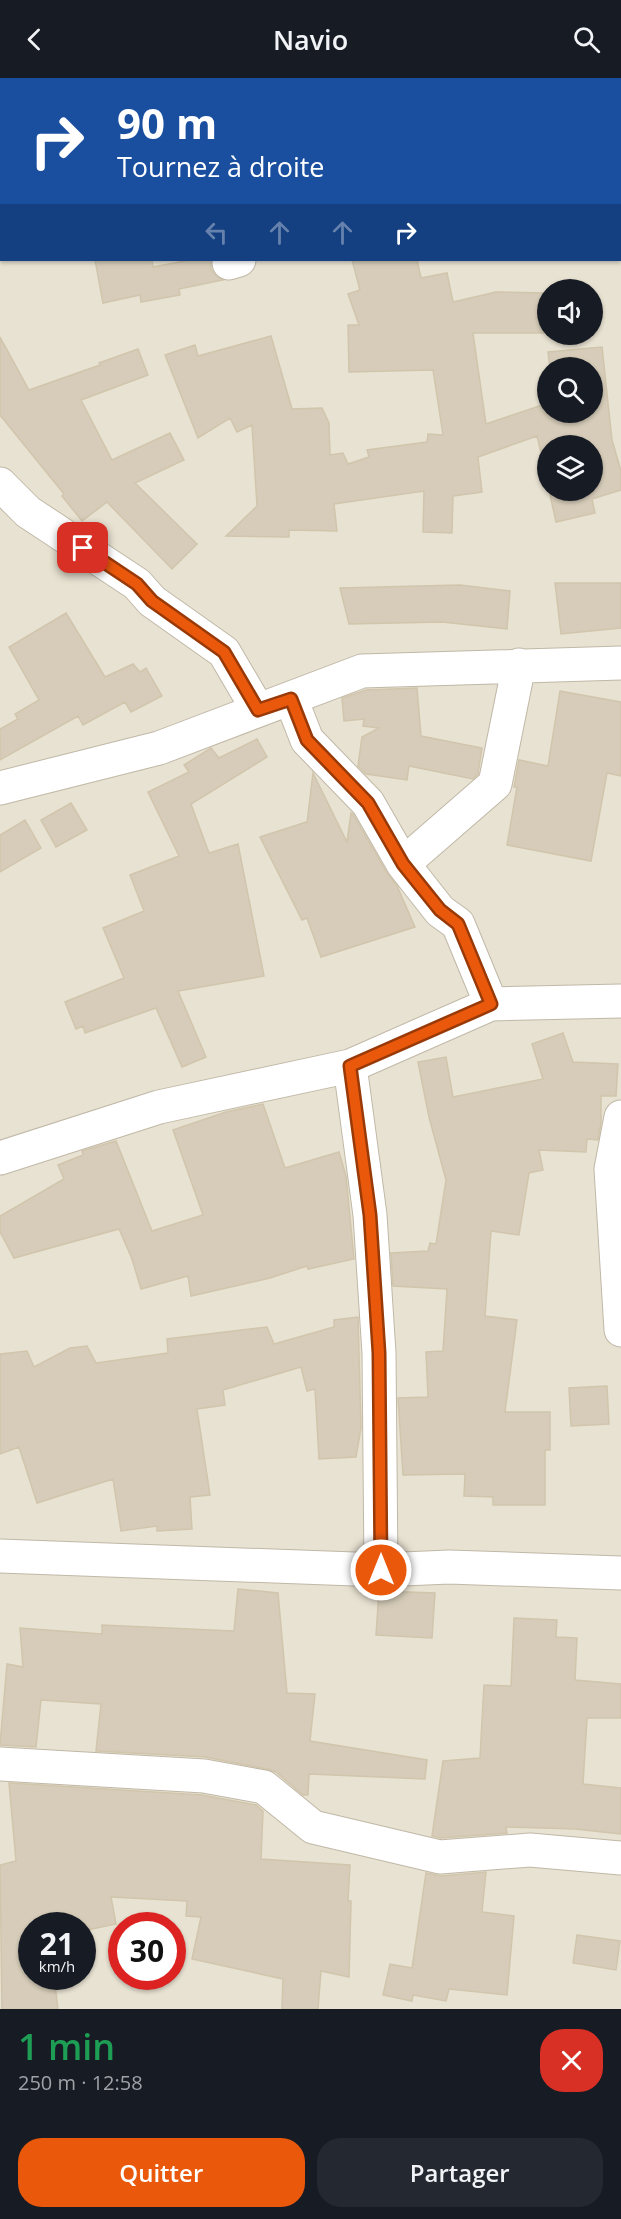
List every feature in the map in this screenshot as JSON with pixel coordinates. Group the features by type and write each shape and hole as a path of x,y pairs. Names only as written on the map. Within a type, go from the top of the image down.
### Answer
{"street":[{"path":"0,484 28,512 137,584 152,601 224,652 258,710"},
{"path":"0,788 159,748 362,671 621,663"},
{"path":"403,864 495,784 519,665"},
{"path":"291,699 307,740 368,803 403,864 440,910 458,924 491,1004"},
{"path":"0,1158 159,1107 350,1066 491,1004 621,1001"},
{"path":"350,1066 370,1215 379,1353 381,1570"},
{"path":"621,1117 611,1169 621,1330"},
{"path":"0,1556 381,1570 449,1567 621,1573"},
{"path":"0,1764 204,1776 264,1787 313,1827 440,1857 530,1850 621,1858"}],"shaded area":[{"path":"0,261 621,261 621,2009 0,2009"}],"building":[{"path":"95,261 152,261 153,267 185,261 211,261 211,269 223,280 179,289 180,295 141,302 140,295 103,303"},
{"path":"352,261 417,261 421,278 447,273 453,302 496,292 537,293 537,333 473,333 486,424 537,407 537,423 603,423 603,357 549,357 548,352 602,347 612,440 621,471 621,490 603,496 603,435 537,435 478,457 482,492 453,496 452,533 423,532 424,491 334,504 337,531 289,530 289,537 226,536 257,506 252,425 237,432 230,418 198,438 165,355 195,345 198,356 271,336 292,409 322,408 329,423 330,455 343,453 348,464 369,457 367,450 427,442 428,434 443,435 433,370 349,372 348,325 359,325 348,294 360,290"},
{"path":"0,337 29,390 138,349 148,375 81,400 112,460 170,433 184,460 135,483 197,544 172,569 107,502 82,521 62,496 64,494 0,415"},
{"path":"551,501 592,501 595,513 556,522"},
{"path":"555,583 621,583 621,628 561,634"},
{"path":"460,585 510,591 507,629 442,622 349,624 340,588"},
{"path":"66,613 105,677 133,664 140,672 146,668 162,696 131,712 125,702 83,725 78,716 0,760 0,729 18,719 15,714 39,700 9,647"},
{"path":"417,688 421,736 482,748 478,774 473,779 409,766 407,780 366,774 358,766 362,737 379,728 363,726 364,719 344,721 342,698 366,690"},
{"path":"560,691 621,702 621,776 607,773 591,861 507,845 519,760 548,766"},
{"path":"257,739 267,757 191,804 209,853 238,844 264,976 178,991 206,1057 182,1067 156,1008 85,1033 83,1026 76,1029 65,1002 124,978 103,928 144,911 130,875 179,856 148,792 189,772 184,765 211,748 219,758"},
{"path":"313,773 347,842 351,813 353,814 397,886 415,927 321,957 307,918 302,920 260,837 307,823"},
{"path":"71,803 87,830 56,847 41,820"},
{"path":"25,820 41,848 0,872 0,835"},
{"path":"563,1033 573,1062 618,1064 616,1096 601,1096 601,1123 598,1140 587,1139 586,1152 539,1150 543,1170 529,1173 519,1235 491,1231 485,1316 517,1320 505,1412 550,1412 550,1450 545,1450 545,1505 493,1505 493,1497 464,1496 465,1474 403,1475 398,1398 428,1397 426,1352 443,1351 447,1289 393,1286 391,1253 428,1251 430,1243 436,1244 446,1180 429,1117 418,1062 446,1057 453,1097 543,1079 532,1044"},
{"path":"263,1104 285,1168 339,1152 346,1176 354,1259 308,1269 307,1266 270,1278 191,1296 188,1276 141,1289 132,1259 119,1229 14,1258 0,1232 0,1216 64,1179 58,1165 83,1155 82,1151 116,1141 152,1231 203,1215 173,1130 226,1112"},
{"path":"358,1317 361,1428 356,1457 319,1459 315,1389 307,1391 301,1367 223,1390 225,1405 197,1409 210,1495 190,1497 192,1529 157,1531 157,1526 121,1531 113,1479 37,1503 19,1447 0,1454 0,1354 27,1351 34,1367 70,1348 87,1346 96,1363 168,1353 167,1339 267,1327 274,1344 334,1327 334,1320"},
{"path":"607,1386 609,1424 571,1426 569,1388"},
{"path":"238,1589 278,1593 287,1693 315,1694 310,1741 427,1760 425,1779 309,1774 308,1795 303,1795 276,1772 267,1769 205,1757 96,1751 101,1704 41,1700 36,1747 0,1745 7,1664 23,1667 20,1628 102,1634 102,1625 234,1631"},
{"path":"379,1591 435,1593 432,1638 376,1635"},
{"path":"514,1618 557,1620 556,1637 577,1638 575,1680 621,1684 621,1718 587,1718 583,1784 621,1788 621,1834 575,1829 506,1827 507,1833 441,1838 432,1836 443,1761 480,1758 484,1685 511,1686"},
{"path":"9,1783 202,1795 256,1805 263,1811 261,1859 350,1865 349,1977 321,1971 318,2009 282,2009 283,1979 192,1959 201,1917 186,1916 187,1901 111,1897 114,1912 108,1912 108,1926 96,1928 96,1912 18,1912 18,1990 56,1990 58,2009 2,2009 0,1865 16,1861"},
{"path":"486,1872 482,1912 514,1916 507,1995 449,1989 446,2001 413,1995 412,2001 383,1995 390,1964 412,1968 426,1873 441,1876"},
{"path":"577,1935 620,1941 616,1970 573,1963"}],"route":[{"path":"83,548 137,584 152,601 224,652 258,710 291,699 307,740 368,803 403,864 440,910 458,924 491,1004 350,1066 370,1215 379,1353 381,1570"}]}
